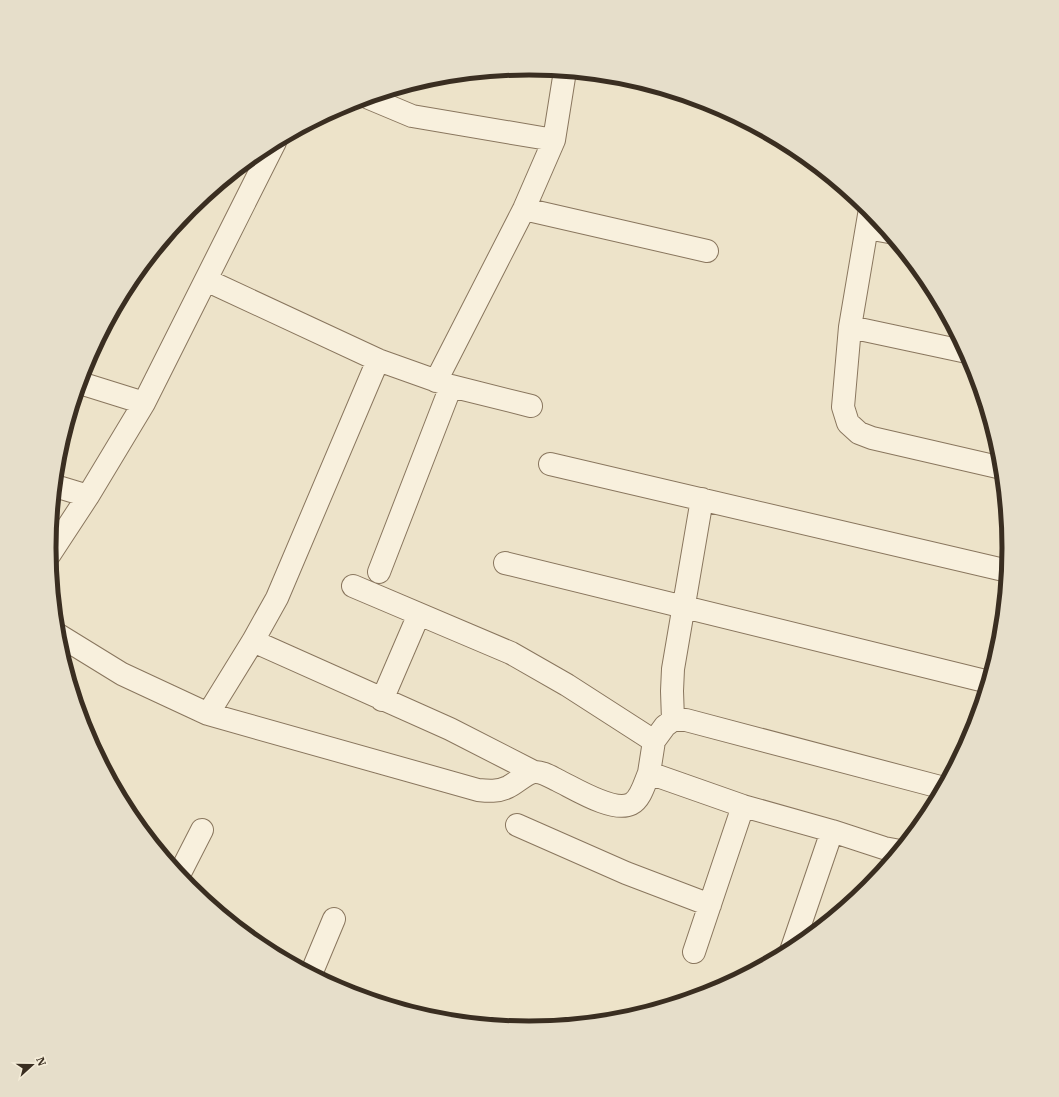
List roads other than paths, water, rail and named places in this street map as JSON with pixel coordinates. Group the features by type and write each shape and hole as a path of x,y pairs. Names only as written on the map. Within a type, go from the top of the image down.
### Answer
{"street":[{"path":"379,572 444,384 554,140 560,76"},
{"path":"375,101 412,116 554,140"},
{"path":"56,545 88,496 144,403 270,153"},
{"path":"524,209 707,251"},
{"path":"868,218 850,327 843,407 848,423 859,433 872,438 996,467"},
{"path":"206,280 378,360 444,384 530,406"},
{"path":"850,327 959,350"},
{"path":"208,714 253,641 277,598 378,360"},
{"path":"85,385 144,403"},
{"path":"550,464 1002,570"},
{"path":"60,488 88,496"},
{"path":"673,720 673,669 702,499"},
{"path":"505,563 984,681"},
{"path":"353,586 511,653 567,685 654,741"},
{"path":"382,700 419,614"},
{"path":"65,639 122,674 208,714 478,790 494,792 507,788 521,778 534,772"},
{"path":"253,641 382,700 450,729 534,772 548,776 604,804 620,806 631,804 638,797 649,773 654,741 665,726 673,720 686,720 939,787"},
{"path":"649,773 743,806 894,850"},
{"path":"694,952 743,806"},
{"path":"517,825 626,873 710,905"},
{"path":"182,869 202,830"},
{"path":"794,941 832,831"},
{"path":"313,969 334,919"}]}
